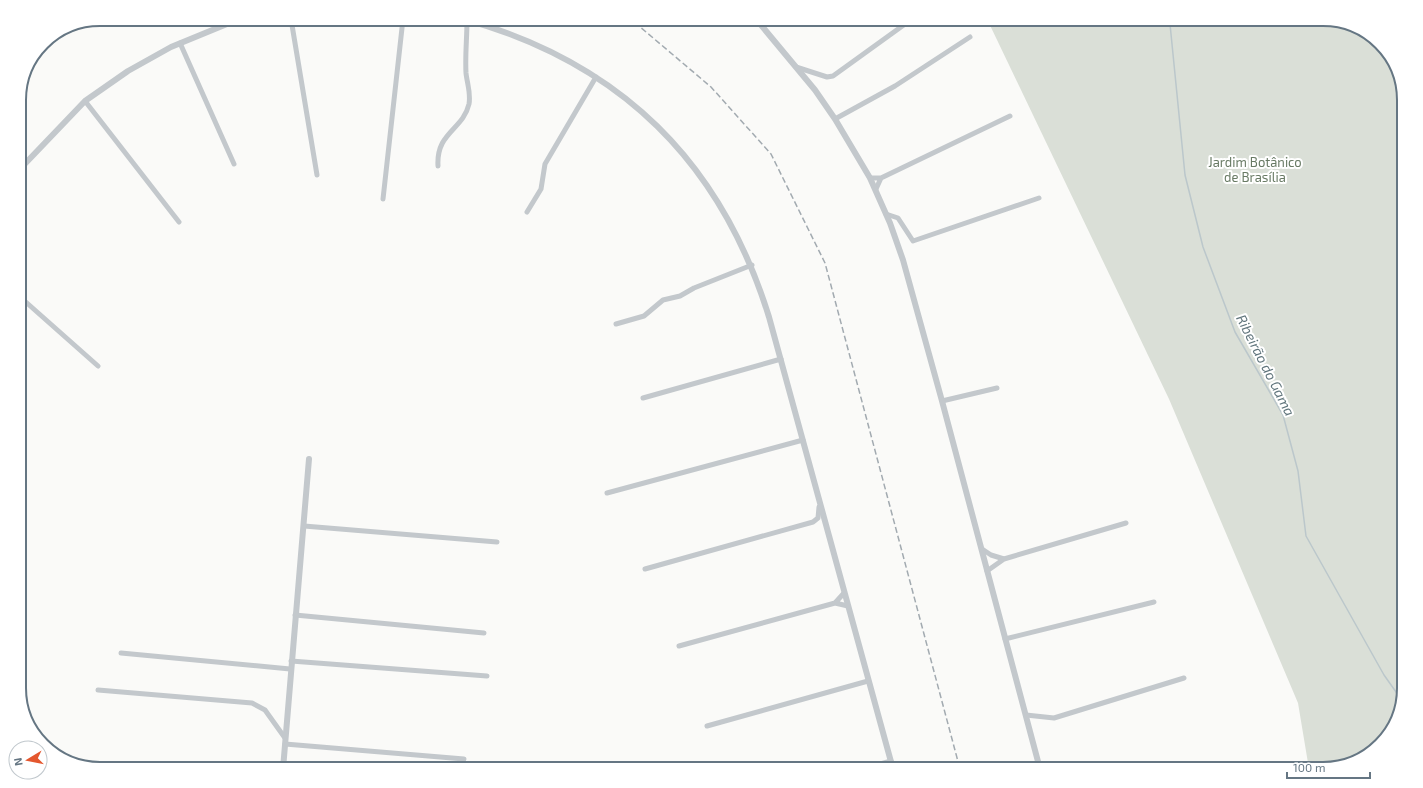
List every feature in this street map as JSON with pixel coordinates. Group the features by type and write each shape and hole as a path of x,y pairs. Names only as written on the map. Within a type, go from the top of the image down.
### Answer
{"street":[{"path":"26,163 85,101 128,71 180,43 222,26"},
{"path":"293,26 317,175"},
{"path":"383,199 402,26"},
{"path":"438,166 440,144 463,116 469,104 466,63 466,26"},
{"path":"484,26 515,36 548,50 596,77 643,112 676,145 700,173 717,200 752,265 781,359 891,761 887,762"},
{"path":"762,26 796,67 835,119 876,189 886,214 903,260 1038,762"},
{"path":"796,67 822,76 833,76 902,26"},
{"path":"835,119 895,86 970,37"},
{"path":"180,43 234,164"},
{"path":"527,212 541,189 545,164 596,77"},
{"path":"85,101 179,222"},
{"path":"870,178 882,178 1010,116"},
{"path":"876,189 882,178"},
{"path":"886,214 898,218 912,241 1039,198"},
{"path":"616,324 644,316 663,300 680,296 694,288 752,265"},
{"path":"26,302 98,366"},
{"path":"643,398 781,359"},
{"path":"942,402 997,388"},
{"path":"607,493 803,440"},
{"path":"284,762 290,669 309,459"},
{"path":"645,569 813,522 819,516 819,502"},
{"path":"987,571 1004,559 1126,523"},
{"path":"304,526 497,542"},
{"path":"982,549 991,555 1004,559"},
{"path":"835,603 844,592"},
{"path":"1005,639 1154,602"},
{"path":"679,646 835,603 848,606"},
{"path":"295,615 484,633"},
{"path":"121,653 290,669"},
{"path":"291,662 487,676"},
{"path":"1026,715 1054,718 1184,678"},
{"path":"707,726 868,681"},
{"path":"98,690 252,703 265,710 285,741"},
{"path":"285,741 464,760"}],"green space":[{"name":"Jardim Botânico de Brasília","path":"990,26 1323,26 1342,29 1360,36 1368,41 1382,55 1387,63 1396,85 1397,95 1397,688 1394,707 1387,725 1382,733 1368,747 1360,752 1352,756 1333,761 1308,762 1298,703 1169,399"}],"waterway":[{"name":"Ribeirão do Gama","path":"1170,26 1185,175 1203,247 1235,332 1283,415 1298,471 1306,536 1384,675 1397,693"}],"railway":[{"path":"639,26 711,87 771,154 825,263 958,762"}]}
